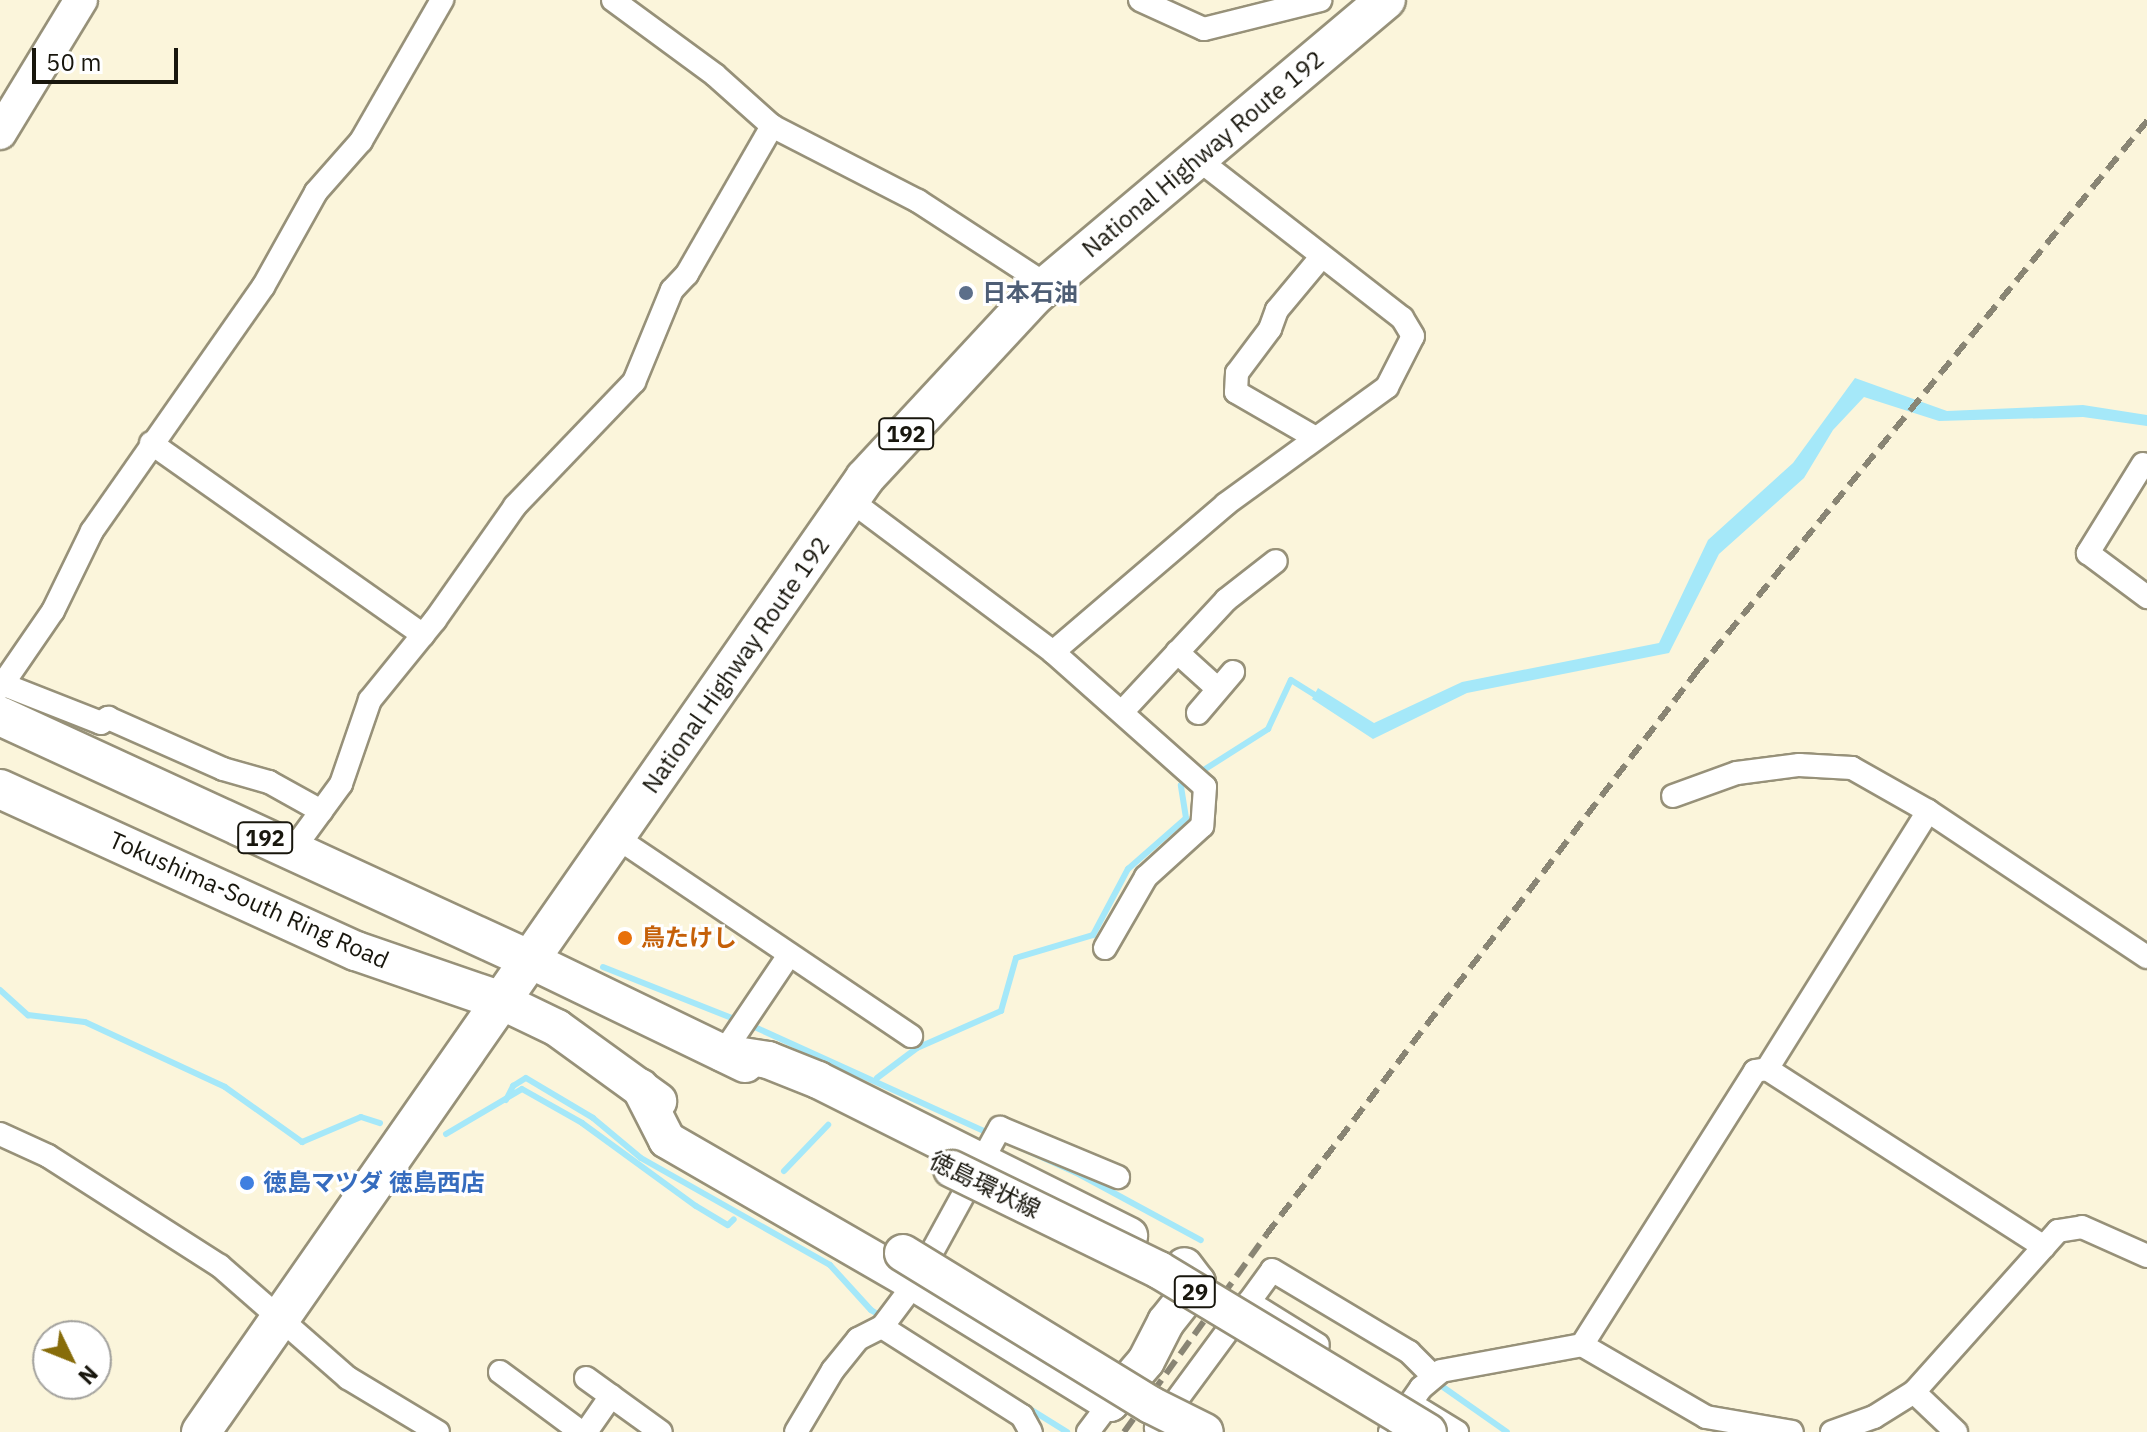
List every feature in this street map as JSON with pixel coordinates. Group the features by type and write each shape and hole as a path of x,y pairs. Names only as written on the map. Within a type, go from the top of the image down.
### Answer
{"highway":[{"name":"National Highway Route 192","path":"201,1432 850,500 1047,285 1386,0"},
{"name":"192","path":"1,696 292,851 530,960"},
{"name":"Tokushima-South Ring Road","path":"0,789 356,951 501,1001"}],"main road":[{"path":"0,133 81,0"},
{"name":"徳島環状線","path":"530,960 737,1032 981,1151 1159,1270 1418,1418"},
{"path":"501,1001 557,1028 640,1087 735,1162 909,1268 1151,1405 1205,1432"},
{"path":"909,1268 1110,1403 1146,1361 1166,1322 1197,1283 1190,1270 1165,1254 981,1151"}],"street":[{"path":"321,811 269,782 223,769 108,718 101,723 1,696 53,611 92,531 263,287 316,192 361,141 442,0"},
{"path":"613,0 715,75 772,126 918,201 1047,285"},
{"path":"1140,0 1204,29 1320,0"},
{"path":"292,851 341,784 370,700 423,635 524,494 634,382 672,290 687,274 772,126"},
{"path":"1053,652 1314,437 1387,387 1413,336 1402,318 1198,159"},
{"path":"1314,437 1236,392 1237,373 1270,329 1277,310 1322,256"},
{"path":"151,443 423,635"},
{"path":"2143,464 2088,553 2147,597"},
{"path":"850,500 1053,652 1188,768 1204,786 1202,826 1146,877 1105,948"},
{"path":"1122,712 1226,600 1276,561"},
{"path":"1177,652 1218,689"},
{"path":"1198,713 1233,672"},
{"path":"1673,796 1737,773 1799,765 1852,768 1928,811 2147,957"},
{"path":"1767,1069 1928,811"},
{"path":"616,837 911,1036"},
{"path":"737,1032 789,955"},
{"path":"1582,1345 1755,1071 1767,1069 2044,1247"},
{"path":"796,1432 841,1359 858,1339 887,1321 909,1268 981,1151 1000,1128 1118,1177"},
{"path":"0,1134 48,1156 220,1266 348,1378 438,1432"},
{"path":"1832,1432 1852,1428 1914,1392 2058,1231 2082,1227 2147,1256"},
{"path":"1158,1431 1272,1270 1409,1352 1433,1376"},
{"path":"1249,1302 1418,1418 1457,1432"},
{"path":"887,1321 1022,1416 1031,1432"},
{"path":"1433,1376 1582,1345 1718,1425 1792,1432"},
{"path":"500,1372 583,1432 611,1396"},
{"path":"1390,1432 1418,1418 1433,1376"},
{"path":"586,1378 661,1432"},
{"path":"1914,1392 1956,1432"},
{"path":"1088,1432 1110,1403"}],"water":[{"path":"1855,378 1947,411 2083,405 2147,415 2147,426 2083,417 1939,421 1864,397 1833,430 1804,478 1719,554 1669,653 1467,693 1373,739 1312,699 1318,688 1374,723 1462,682 1659,643 1708,540 1793,463"}],"waterway":[{"path":"1199,773 1268,729 1291,680 1318,697"},
{"path":"877,1078 917,1048 1001,1011 1016,958 1093,935 1128,869 1186,818 1181,785 1190,780"},
{"path":"603,967 737,1020"},
{"path":"0,990 28,1015 85,1022 225,1087 302,1142 361,1117 380,1123"},
{"path":"748,1024 1075,1172 1201,1240"},
{"path":"506,1100 513,1086 526,1078 593,1118 641,1158 830,1265 871,1310 1067,1432"},
{"path":"446,1134 522,1089 582,1123 696,1206 728,1225 734,1219"},
{"path":"784,1171 828,1125"},
{"path":"1443,1387 1507,1432"}],"railway":[{"path":"1124,1432 1266,1235 1697,671 2147,121"}],"place":[{"name":"日本石油","path":"966,293"},
{"name":"鳥たけし","path":"625,938"},
{"name":"徳島マツダ 徳島西店","path":"247,1183"}]}
